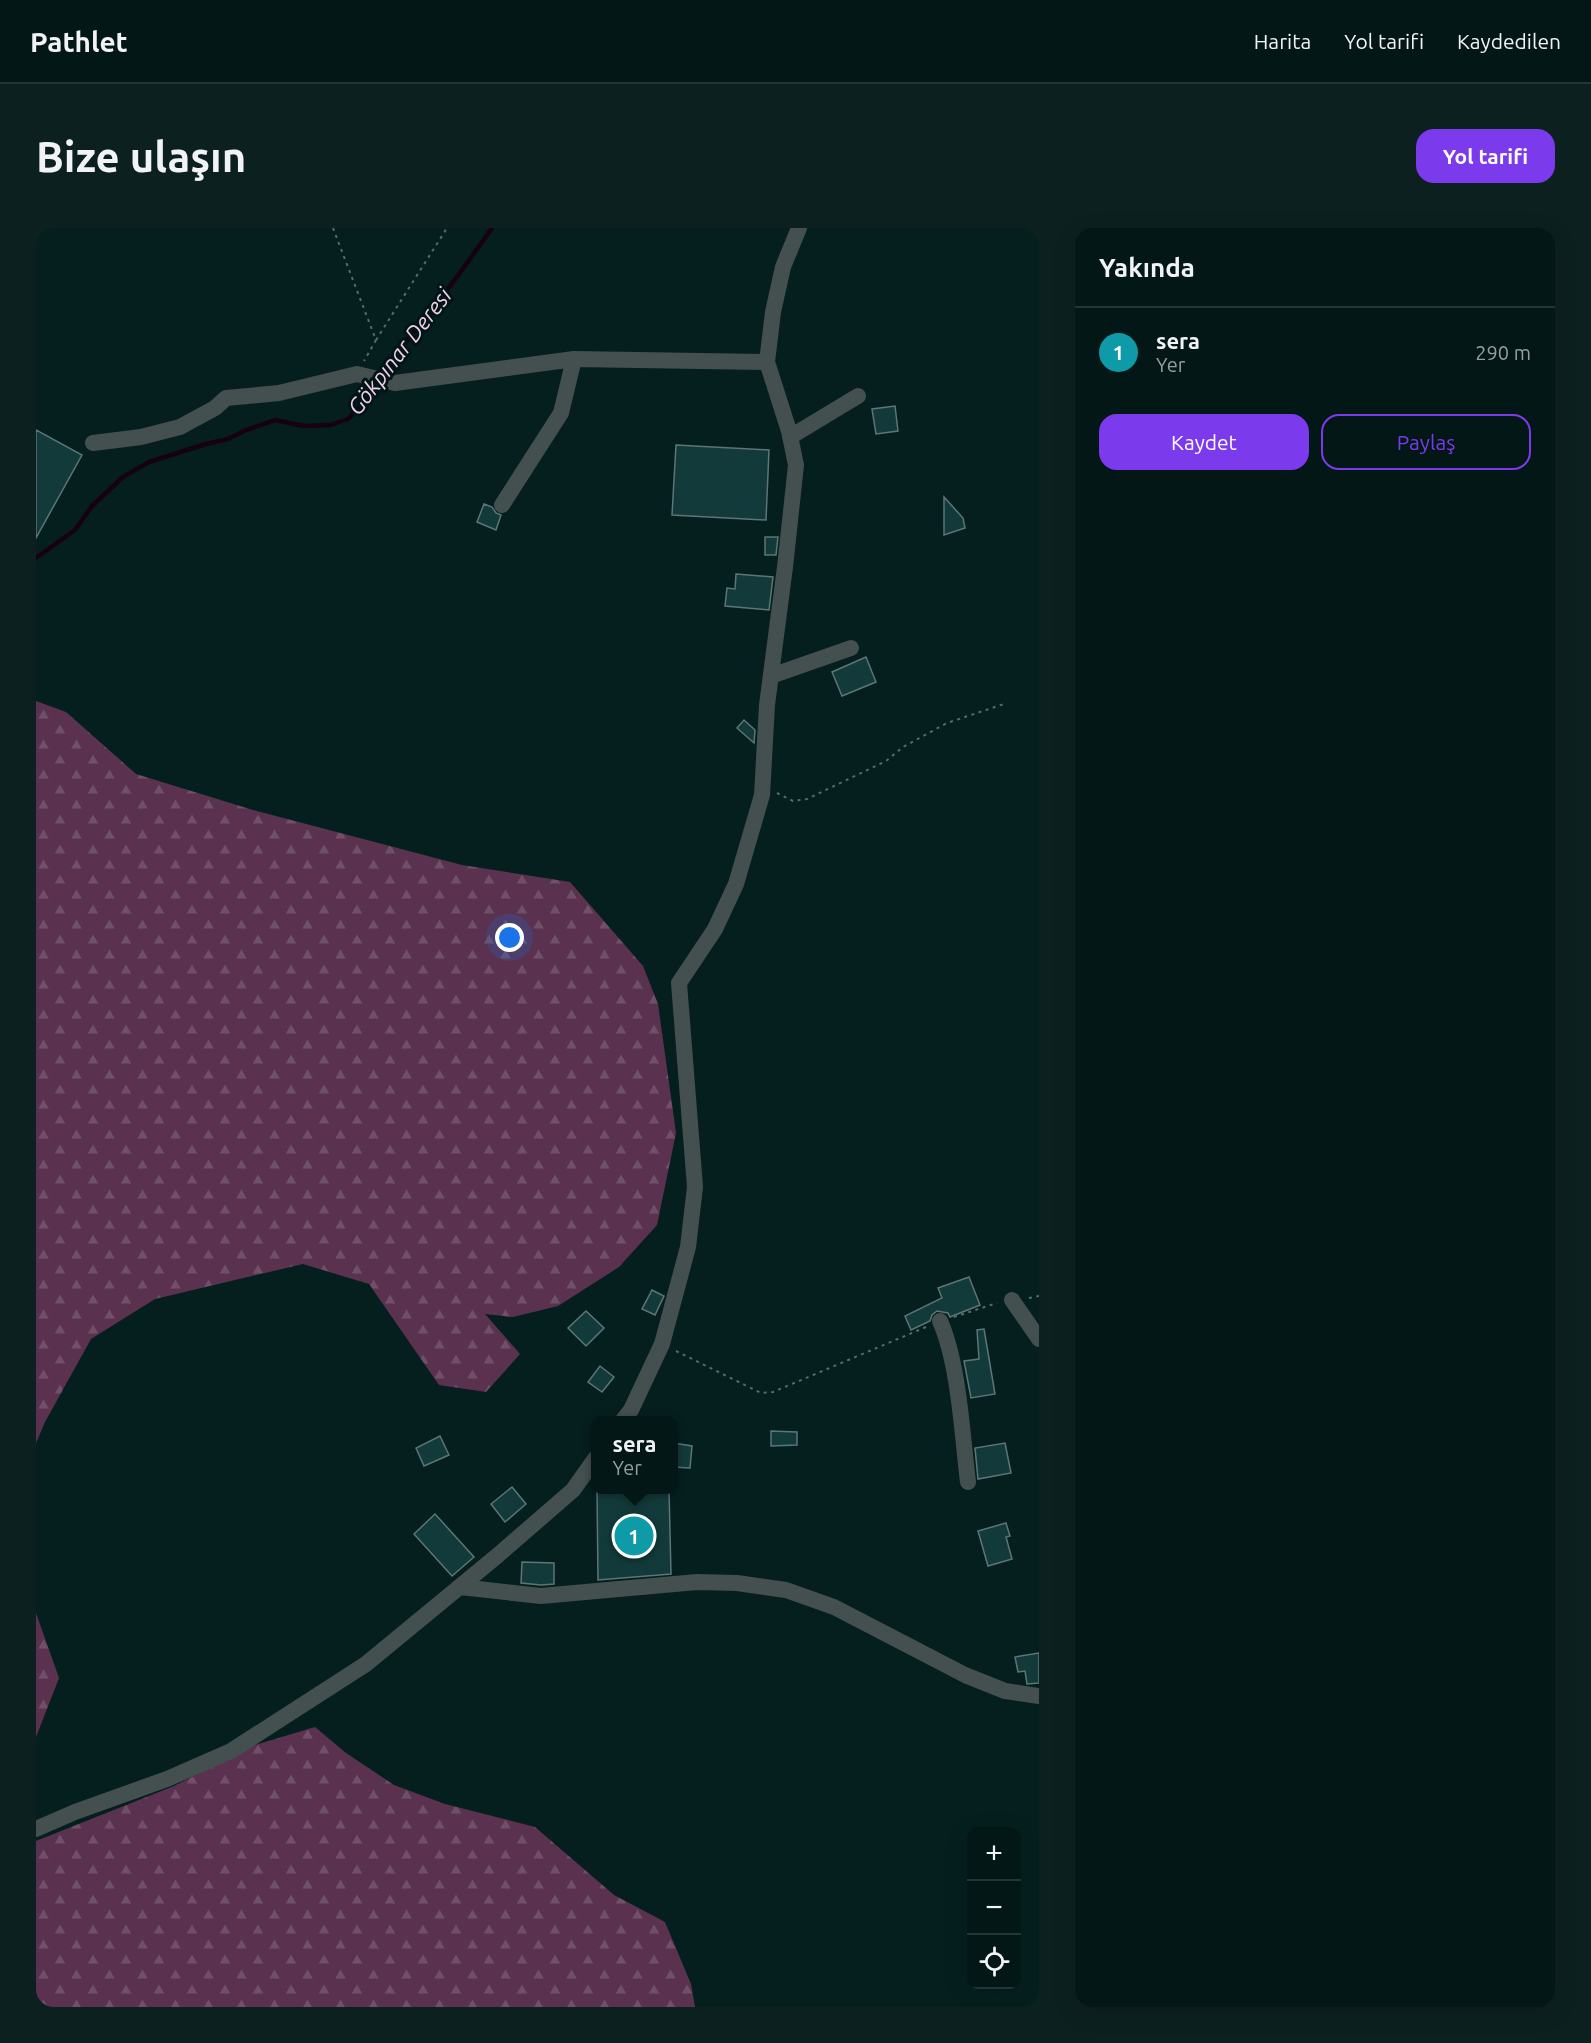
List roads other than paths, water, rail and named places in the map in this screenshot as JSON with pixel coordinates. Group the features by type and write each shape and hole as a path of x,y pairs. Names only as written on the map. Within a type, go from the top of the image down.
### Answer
{"street":[{"path":"626,1416 662,1344 688,1247 695,1187 679,983 715,929 736,884 762,795 767,705 796,465 790,437 767,362 773,312 783,267 799,228"},
{"path":"93,443 141,437 180,427 216,408 226,398 279,393 363,376 395,383 574,359 767,362"},
{"path":"502,505 561,413 574,359"},
{"path":"790,437 858,396"},
{"path":"771,676 851,648"},
{"path":"1012,1300 1039,1339"},
{"path":"940,1322 946,1336 957,1397 968,1482"},
{"path":"36,1829 75,1812 167,1779 231,1751 366,1664 573,1490 591,1465"},
{"path":"460,1587 542,1596 697,1582 737,1583 786,1590 834,1607 965,1675 1005,1690 1039,1696"}],"waterway":[{"name":"Gökpınar Deresi","path":"383,376 410,336 492,228"},
{"name":"Gökpınar Deresi","path":"36,558 75,530 92,506 123,477 149,462 228,439 275,420 304,426 331,425 348,419 378,383"}],"place":[{"name":"sera","path":"634,1536"}]}
